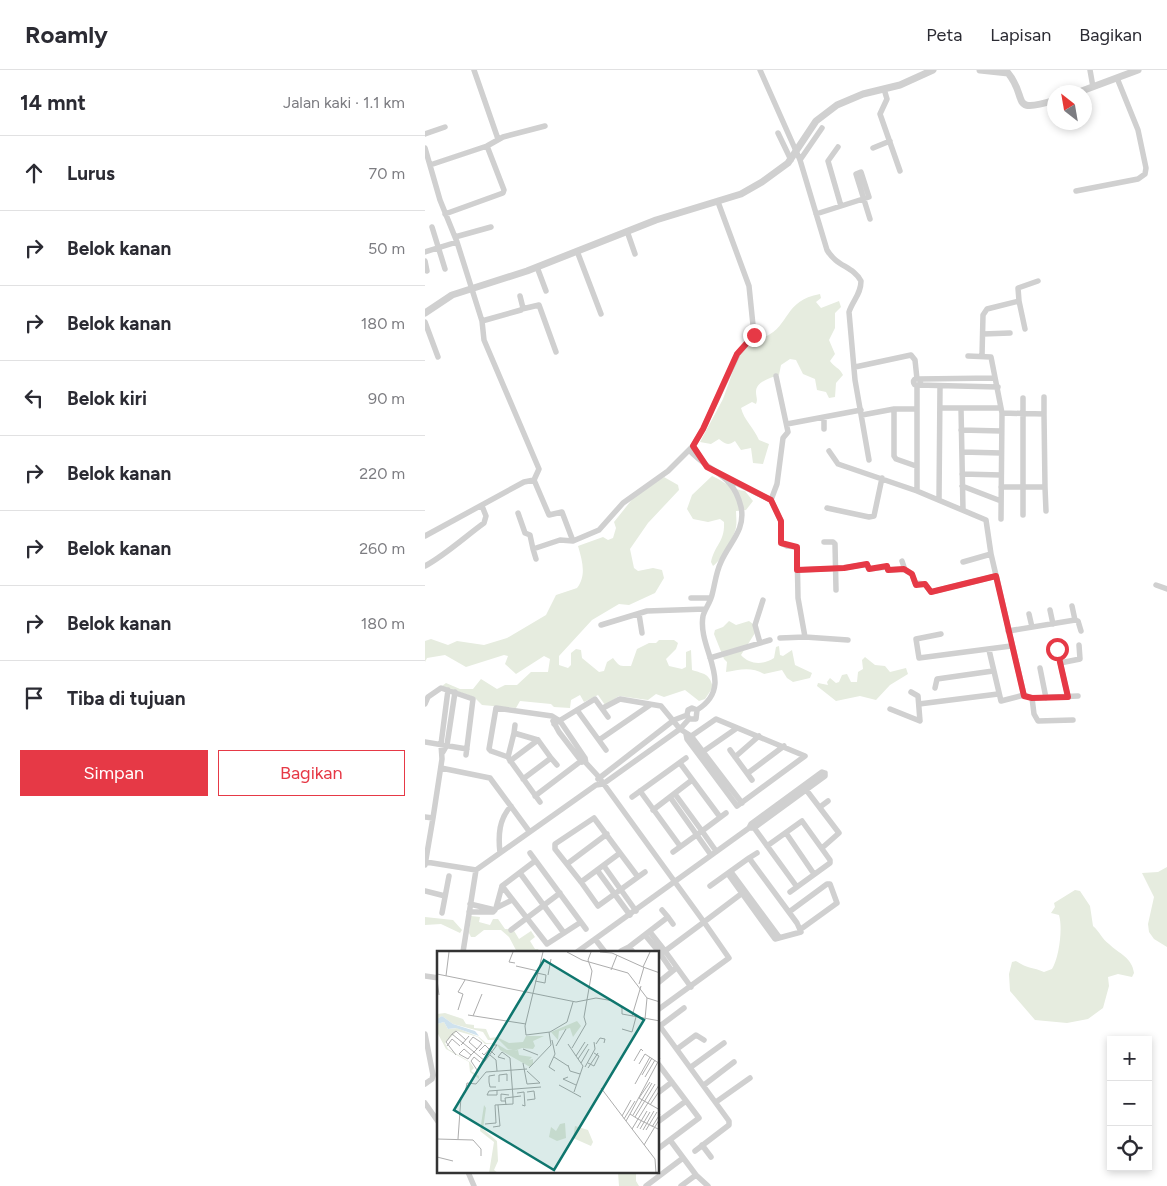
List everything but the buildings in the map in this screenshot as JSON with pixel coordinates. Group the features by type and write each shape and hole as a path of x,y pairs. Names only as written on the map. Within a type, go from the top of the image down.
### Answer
{"street":[{"path":"474,70 498,139"},
{"path":"760,70 798,157 819,226 832,258 858,274 861,281 859,296 849,312 855,368 869,460"},
{"path":"798,157 816,121 828,111 854,97 918,78 933,70"},
{"path":"981,70 1007,71 1020,98 1027,106 1031,107 1047,102"},
{"path":"1090,70 1093,88 1138,70"},
{"path":"1076,191 1138,179 1145,174 1146,168 1138,130 1117,78"},
{"path":"884,89 887,99 880,114 899,171"},
{"path":"430,165 487,146 498,139 545,126"},
{"path":"425,134 445,127"},
{"path":"425,313 440,302 471,289 537,267 627,231 681,212 718,202 754,188 791,160 798,157 822,128"},
{"path":"778,133 791,160"},
{"path":"873,148 890,141"},
{"path":"445,214 504,192 487,146"},
{"path":"838,147 828,161 841,206"},
{"path":"425,150 482,320 484,340 539,469 534,480 549,515 562,512 573,541"},
{"path":"816,214 863,199 870,219"},
{"path":"533,549 560,540 573,541 595,534 612,518 623,503 668,471 693,450 737,354 754,335 749,286 718,202"},
{"path":"433,226 445,269"},
{"path":"425,252 491,227"},
{"path":"627,231 635,254"},
{"path":"577,251 601,314"},
{"path":"425,261 427,271"},
{"path":"537,267 545,291"},
{"path":"1025,328 1018,288 1038,281"},
{"path":"520,296 522,309"},
{"path":"982,356 984,311 1019,301"},
{"path":"482,320 539,305 556,352"},
{"path":"425,322 438,357"},
{"path":"983,334 1010,333"},
{"path":"855,368 911,355 915,360 917,382 915,409 917,491"},
{"path":"969,356 989,356 992,359 998,387 1002,411 1001,519"},
{"path":"771,500 777,484 783,438 788,432 776,376"},
{"path":"917,382 995,378"},
{"path":"917,382 940,386 998,387"},
{"path":"939,500 940,386"},
{"path":"1044,397 1046,511"},
{"path":"1023,398 1023,515"},
{"path":"940,408 1044,414"},
{"path":"961,408 963,510"},
{"path":"893,409 894,456 896,459 916,466"},
{"path":"787,424 862,412 915,409"},
{"path":"823,418 823,429"},
{"path":"961,430 1001,431"},
{"path":"693,450 705,465 729,480 771,500 781,521 781,543 797,547 798,598 805,637"},
{"path":"829,451 838,464 917,491 986,520 991,554 1024,696"},
{"path":"962,452 1001,453"},
{"path":"962,474 1001,475"},
{"path":"827,508 872,517 875,514 882,478"},
{"path":"425,536 524,482 534,480"},
{"path":"596,785 598,776 674,720 688,717 696,718 697,710 713,696 715,673 703,625 705,609 711,598 719,564 738,536 741,521 741,508 734,487 729,480"},
{"path":"962,486 1001,501"},
{"path":"1001,487 1045,487"},
{"path":"425,566 435,561 484,523 487,516 482,506"},
{"path":"518,513 525,533 530,535 536,559"},
{"path":"824,542 834,543 836,590"},
{"path":"963,562 991,554"},
{"path":"902,561 904,569"},
{"path":"797,570 867,564 869,569 887,566 888,570 904,569 912,574 916,585 925,584 931,592 996,576"},
{"path":"1156,585 1167,589"},
{"path":"691,598 711,598"},
{"path":"760,643 755,624 763,600"},
{"path":"1072,606 1075,620 1078,621 1081,631"},
{"path":"601,625 639,614 667,609 705,609"},
{"path":"1050,610 1053,624"},
{"path":"639,614 642,634"},
{"path":"1029,614 1031,627"},
{"path":"1008,631 1075,620"},
{"path":"941,634 915,639 919,658 1011,646"},
{"path":"780,638 805,637 848,640"},
{"path":"710,658 770,640"},
{"path":"1060,663 1080,659 1079,645"},
{"path":"1057,649 1068,697"},
{"path":"989,650 1001,701 1024,696 1032,698 1078,696"},
{"path":"1040,668 1046,698"},
{"path":"935,688 937,680 993,671"},
{"path":"425,704 428,696 439,689 455,692 473,699 467,752 425,742"},
{"path":"444,745 448,690"},
{"path":"455,692 444,745 425,864 476,870 529,831 596,785 603,784 681,729 688,717"},
{"path":"890,709 919,721 917,695 911,692"},
{"path":"919,704 998,694"},
{"path":"1032,698 1034,714 1038,721 1073,720"},
{"path":"557,722 595,699 609,717"},
{"path":"603,708 620,700 661,706 701,753 737,806 805,756 715,719 688,736"},
{"path":"599,740 650,705"},
{"path":"540,802 509,759 489,749 497,708 553,716 729,958 660,1008"},
{"path":"577,710 606,750"},
{"path":"509,759 515,725"},
{"path":"701,753 737,728"},
{"path":"513,733 538,740 557,765"},
{"path":"735,757 759,736"},
{"path":"509,759 538,740"},
{"path":"748,773 784,746"},
{"path":"730,750 752,780"},
{"path":"523,779 551,758"},
{"path":"632,797 686,758"},
{"path":"535,796 584,761"},
{"path":"680,763 719,817"},
{"path":"441,768 490,778 529,831"},
{"path":"653,810 692,780"},
{"path":"578,951 805,788 839,833 822,848"},
{"path":"640,791 680,846"},
{"path":"672,796 714,853"},
{"path":"820,808 828,801"},
{"path":"499,853 500,825 504,813 511,806"},
{"path":"673,852 726,813"},
{"path":"425,816 433,818"},
{"path":"638,877 594,818 555,844 555,849 598,906 645,872"},
{"path":"767,846 800,821 803,821 830,862 790,892"},
{"path":"751,826 797,887"},
{"path":"786,833 814,874"},
{"path":"567,864 607,834"},
{"path":"529,853 586,929"},
{"path":"581,882 620,853"},
{"path":"710,886 757,853"},
{"path":"749,858 801,929"},
{"path":"495,909 502,886 535,861"},
{"path":"604,866 636,911"},
{"path":"463,951 476,870"},
{"path":"597,870 630,915"},
{"path":"520,873 564,933"},
{"path":"729,873 775,939 799,932 837,903 830,884 827,884 789,912"},
{"path":"442,913 449,876"},
{"path":"502,886 546,944 581,922"},
{"path":"425,891 445,896"},
{"path":"661,952 744,892"},
{"path":"511,930 560,893"},
{"path":"469,912 490,913 513,900"},
{"path":"471,904 495,909"},
{"path":"663,910 673,924"},
{"path":"621,951 668,916"},
{"path":"647,933 691,987"},
{"path":"595,939 604,951"},
{"path":"629,946 632,951"},
{"path":"660,981 675,969"},
{"path":"660,1024 684,1008"},
{"path":"660,1026 730,1123 695,1151"},
{"path":"425,1034 433,1076 425,1084"},
{"path":"677,1049 696,1035 705,1040"},
{"path":"691,1068 724,1043"},
{"path":"704,1085 734,1062"},
{"path":"660,1066 699,1118 660,1147"},
{"path":"716,1102 750,1078"},
{"path":"660,1091 672,1082"},
{"path":"660,1120 686,1101"},
{"path":"425,1103 437,1120"},
{"path":"670,1140 696,1175 708,1186"},
{"path":"702,1145 711,1157"},
{"path":"646,1186 683,1158"},
{"path":"469,1174 474,1186"},
{"path":"681,1186 696,1175"}],"shaded area":[{"path":"820,294 821,298 816,302 821,308 839,301 841,307 835,313 835,328 829,340 835,354 830,361 843,375 836,383 835,397 829,398 826,392 817,390 815,379 803,374 796,360 790,359 781,365 779,375 758,385 756,404 752,402 741,408 759,440 769,444 763,464 753,463 751,448 741,450 735,441 728,444 719,439 711,444 700,442 723,399 737,360 758,332 762,331 765,337 779,326 799,302"},
{"path":"712,476 732,487 745,491 753,501 746,510 736,511 736,525 733,536 723,554 713,566 711,562 723,534 724,522 720,519 708,522 693,519 687,509 692,495"},
{"path":"664,477 678,485 679,490 648,523 630,549 634,568 638,571 653,568 662,570 664,578 655,593 629,605 619,604 592,620 559,656 559,665 568,668 571,665 571,653 576,649 581,650 582,658 599,672 604,671 607,662 613,658 620,665 631,666 637,649 649,643 656,643 659,640 674,640 678,643 676,649 666,659 669,666 682,669 686,667 686,652 691,650 692,670 703,673 708,677 713,687 705,699 699,701 685,690 664,697 656,694 648,700 619,696 605,705 598,695 584,702 580,695 571,700 570,708 520,701 516,708 482,705 474,697 442,686 446,683 460,689 473,689 481,679 497,689 505,685 517,685 531,672 548,672 550,659 544,656 516,674 505,664 508,656 504,655 466,667 445,655 427,658 425,662 425,641 431,639 448,645 457,641 484,645 507,638 546,615 556,595 577,588 580,583 583,567 578,546 603,537 608,540 613,538 616,528 614,522 634,497"},
{"path":"729,621 736,625 749,621 753,624 755,633 741,655 748,661 761,663 774,658 776,647 779,646 780,655 783,656 792,650 795,665 812,673 810,678 793,682 787,678 782,670 764,674 749,669 726,672 727,662 714,634 715,630 723,627"},
{"path":"865,657 875,665 885,666 890,672 906,668 908,674 890,685 876,700 860,696 836,701 817,686 818,683 828,685 827,682 830,678 836,683 839,682 842,675 847,674 851,682 857,682 858,672 863,669 862,660"},
{"path":"1167,867 1167,947 1154,939 1149,932 1148,924 1154,897 1142,873 1158,872"},
{"path":"1075,890 1080,891 1090,906 1093,926 1107,942 1128,959 1134,973 1132,977 1118,974 1108,977 1109,986 1103,1008 1088,1019 1067,1023 1035,1020 1010,991 1009,974 1012,962 1016,961 1044,972 1052,969 1058,951 1061,927 1059,915 1051,913 1055,907 1054,903"},
{"path":"471,916 480,917 479,922 490,925 493,919 498,919 505,929 513,929 519,939 531,931 535,937 530,941 535,949 539,951 516,951 509,937 501,930 484,930 475,937 471,937 469,933"},
{"path":"425,917 453,920 462,930 460,933 441,924 425,925"},
{"path":"618,1174 636,1174 636,1181 639,1186 619,1186"}],"route":[{"path":"754,335 749,343 737,354 703,429 693,446 707,467 771,500 778,510 781,521 781,543 797,547 797,570 844,568 867,564 869,569 887,566 888,570 904,569 911,573 916,585 925,584 931,592 996,576 1024,696 1032,698 1068,697 1057,649"}]}
